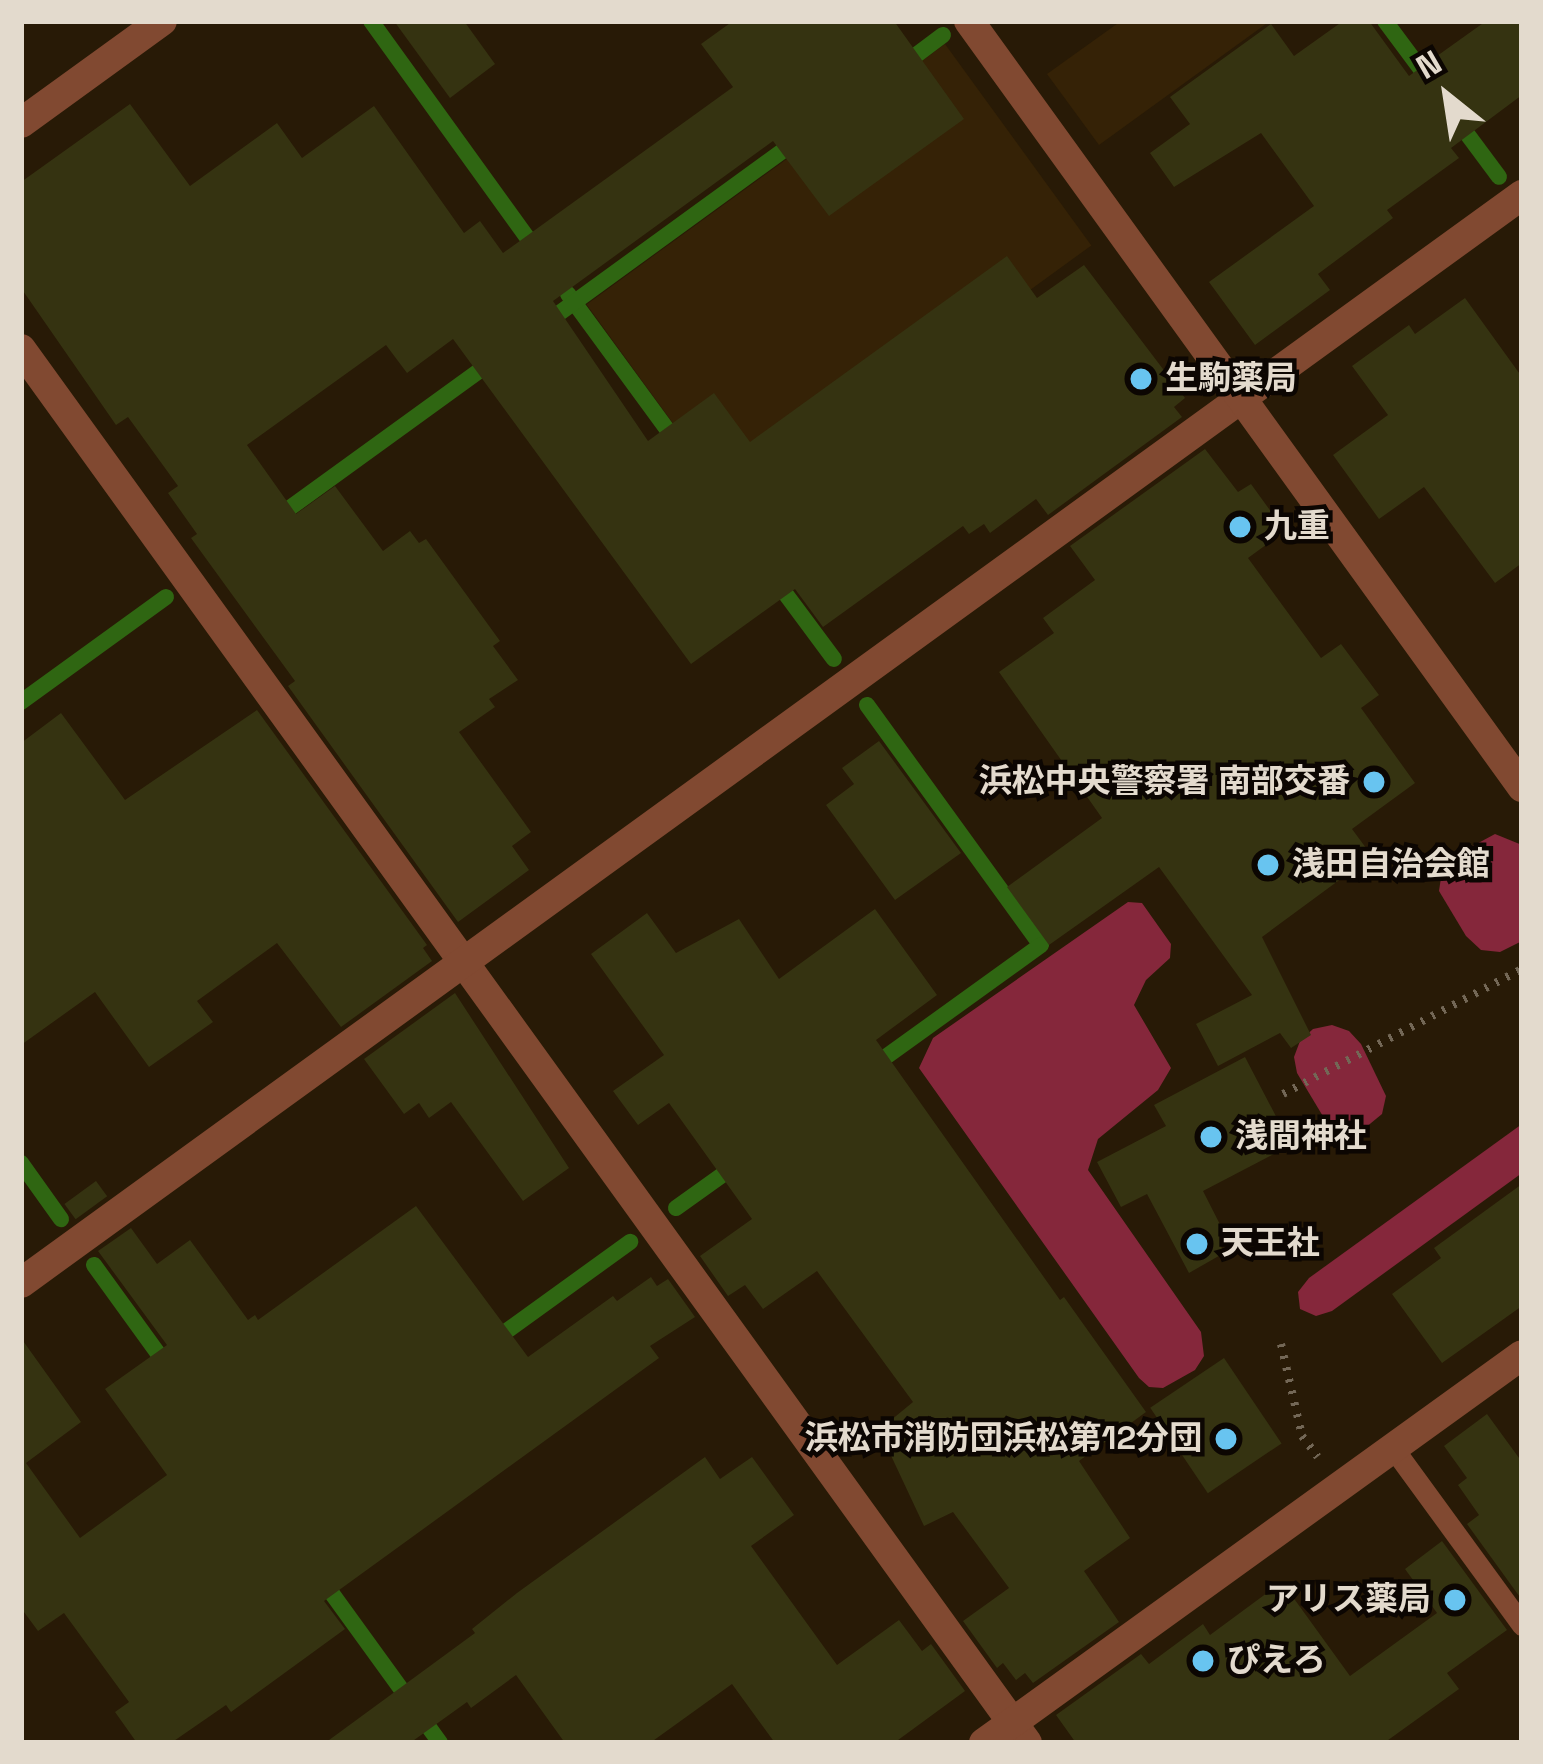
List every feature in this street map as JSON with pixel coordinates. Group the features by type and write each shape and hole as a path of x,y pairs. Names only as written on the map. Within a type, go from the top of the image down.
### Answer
{"street":[{"path":"21,123 162,21"},
{"path":"969,21 1522,787"},
{"path":"21,1282 1522,195"},
{"path":"21,349 1020,1733"},
{"path":"984,1743 1020,1733 1340,1487 1522,1355"}],"lane":[{"path":"1393,1448 1522,1625"}],"path":[{"path":"1283,1094 1522,969"},
{"path":"1281,1344 1302,1436 1340,1487"}],"shaded area":[{"path":"1121,21 1270,21 1099,145 1047,74"},
{"path":"945,44 1091,245 733,506 587,304"},
{"path":"1495,834 1522,845 1522,941 1500,952 1481,950 1466,936 1439,891 1442,871 1456,855"},
{"path":"1128,902 1142,903 1171,944 1170,958 1146,980 1134,1005 1171,1068 1158,1090 1098,1139 1088,1170 1201,1332 1204,1356 1195,1370 1163,1388 1149,1387 1139,1378 919,1068 933,1038"},
{"path":"1332,1025 1349,1031 1361,1044 1386,1096 1382,1114 1365,1128 1345,1133 1330,1128 1297,1073 1294,1057 1300,1041 1313,1029"},
{"path":"1522,1124 1522,1173 1332,1311 1316,1316 1300,1309 1298,1292 1309,1278"}],"building":[{"path":"394,21 464,21 495,64 450,98"},
{"path":"733,21 894,21 964,119 829,216 773,141 553,301 648,441 714,393 750,442 1007,256 1037,298 1084,265 1185,398 1174,407 1182,417 1048,515 1036,499 990,533 984,524 969,534 963,526 823,627 795,589 691,664 453,339 407,373 386,345 247,445 296,514 335,486 383,551 410,531 419,543 426,539 500,641 493,646 518,680 489,699 495,707 459,732 531,832 512,846 529,870 458,922 288,686 295,681 191,538 197,534 168,493 178,486 128,417 116,425 21,288 21,182 130,104 190,186 277,123 302,158 374,106 464,233 480,221 503,253 733,87 701,44"},
{"path":"1343,21 1369,21 1409,76 1486,21 1522,21 1522,95 1451,148 1459,158 1387,210 1393,218 1318,274 1330,290 1255,345 1209,282 1314,206 1261,133 1174,187 1150,153 1190,124 1170,97 1271,24 1294,56"},
{"path":"1465,298 1522,377 1522,563 1495,583 1424,487 1379,519 1333,455 1388,415 1352,366 1409,325 1415,334"},
{"path":"1205,449 1238,492 1251,484 1285,531 1248,558 1321,658 1341,644 1379,695 1361,708 1415,783 1352,829 1372,856 1262,937 1311,1035 1291,1048 1280,1033 1218,1066 1196,1024 1252,995 1159,867 1049,945 1007,887 1102,818 999,672 1054,633 1043,618 1095,580 1070,546"},
{"path":"257,710 427,945 423,948 432,961 341,1027 277,943 197,1001 213,1022 149,1067 95,992 21,1045 21,743 61,713 125,800"},
{"path":"879,741 961,853 895,900 826,805 854,784 842,768"},
{"path":"875,909 937,995 876,1040 1060,1300 1064,1297 1146,1412 1079,1461 1130,1538 1084,1571 1119,1622 1033,1683 1025,1673 1016,1680 1003,1663 997,1668 963,1621 1009,1588 953,1512 924,1526 879,1430 913,1402 817,1271 763,1309 745,1285 728,1296 700,1256 752,1219 669,1103 638,1125 613,1091 664,1055 591,954 647,913 676,953 739,919 779,979"},
{"path":"455,993 569,1168 523,1201 451,1102 429,1118 419,1103 404,1114 364,1059"},
{"name":"浅間神社","path":"1245,1057 1280,1124 1264,1132 1276,1153 1203,1191 1229,1242 1221,1246 1224,1253 1189,1273 1147,1194 1121,1207 1097,1162 1166,1126 1154,1105"},
{"path":"96,1181 107,1196 76,1219 64,1204"},
{"path":"1522,1184 1522,1306 1442,1363 1392,1294 1441,1258 1434,1248"},
{"path":"416,1206 528,1357 613,1296 617,1301 651,1277 657,1286 668,1279 695,1317 650,1346 659,1358 324,1601 345,1629 231,1712 226,1705 171,1743 137,1743 115,1712 129,1702 64,1613 38,1631 21,1608 21,1338 81,1422 26,1463 80,1538 167,1475 105,1389 167,1345 98,1251 131,1228 157,1264 190,1240 248,1320 255,1315 258,1320"},
{"name":"浜松市消防団浜松第12分団","path":"1224,1358 1282,1443 1208,1493 1150,1408"},
{"path":"1487,1414 1522,1462 1522,1600 1467,1524 1479,1515 1458,1485 1467,1478 1444,1446"},
{"path":"705,1457 720,1479 752,1457 794,1515 751,1546 837,1665 899,1620 922,1651 931,1644 965,1691 894,1743 775,1743 732,1684 650,1743 565,1743 516,1675 471,1708 467,1702 410,1743 325,1743 475,1633 472,1629 517,1593"},
{"path":"1442,1541 1507,1630 1447,1673 1459,1689 1384,1743 1076,1743 1056,1715 1141,1654 1149,1664 1203,1624 1210,1635 1282,1582 1350,1676 1437,1613 1405,1569"}],"waterway":[{"path":"371,21 539,254"},
{"path":"1385,21 1431,83"},
{"path":"903,65 943,35"},
{"path":"1456,119 1499,177"},
{"path":"543,325 799,139"},
{"path":"568,294 677,443"},
{"path":"276,518 493,361"},
{"path":"776,581 834,659"},
{"path":"21,702 166,597"},
{"path":"867,705 1041,945 873,1066"},
{"path":"21,1163 61,1219"},
{"path":"676,1208 736,1165"},
{"path":"490,1343 630,1242"},
{"path":"94,1265 167,1366"},
{"path":"320,1577 440,1743"}],"place":[{"name":"生駒薬局","path":"1141,379"},
{"name":"九重","path":"1240,527"},
{"name":"浜松中央警察署 南部交番","path":"1374,782"},
{"name":"浅田自治会館","path":"1268,865"},
{"name":"浅間神社","path":"1211,1137"},
{"name":"天王社","path":"1197,1244"},
{"name":"浜松市消防団浜松第12分団","path":"1226,1439"},
{"name":"アリス薬局","path":"1455,1600"},
{"name":"ぴえろ","path":"1203,1661"}]}
